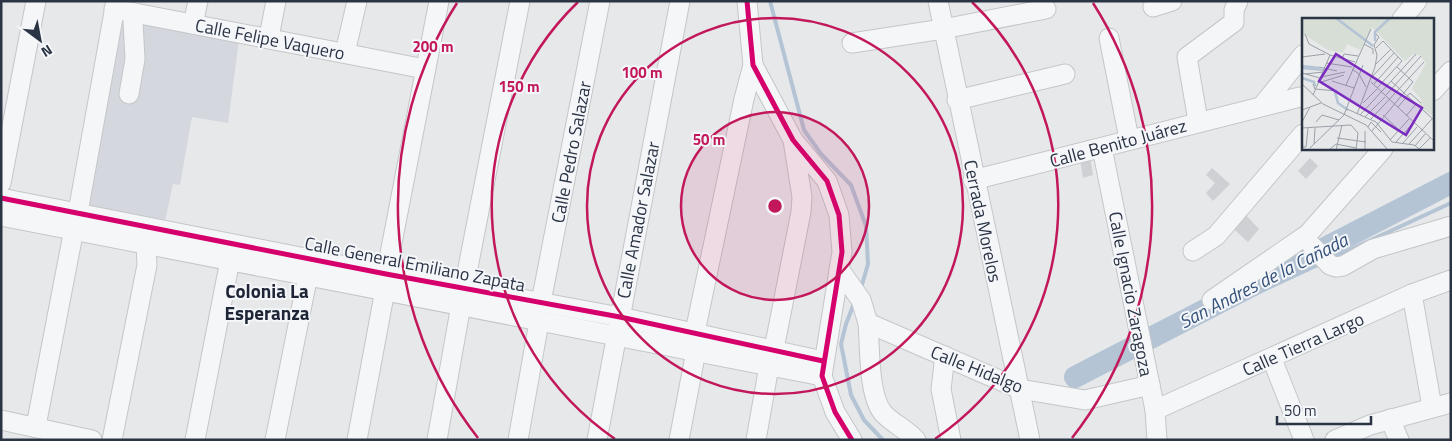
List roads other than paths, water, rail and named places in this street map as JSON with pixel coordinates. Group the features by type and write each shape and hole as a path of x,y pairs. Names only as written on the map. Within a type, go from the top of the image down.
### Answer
{"street":[{"path":"1,183 36,1"},
{"path":"193,24 198,1"},
{"path":"269,38 276,1"},
{"path":"345,53 357,1"},
{"path":"357,440 439,1"},
{"path":"437,440 520,1"},
{"name":"Calle Pedro Salazar","path":"541,302 600,1"},
{"name":"Calle Amador Salazar","path":"597,440 680,1"},
{"path":"696,332 744,98 753,65 746,1"},
{"name":"Cerrada Morelos","path":"938,1 957,100 1030,440"},
{"path":"1153,7 1172,1"},
{"path":"1198,121 1187,57 1234,22 1234,10 1238,1"},
{"path":"1403,18 1417,1"},
{"path":"36,426 76,221 115,5"},
{"name":"Calle Felipe Vaquero","path":"115,5 134,13 425,69"},
{"path":"852,43 943,30 1046,9"},
{"path":"129,94 135,59 134,13"},
{"path":"1109,38 1129,139"},
{"path":"1262,106 1302,56"},
{"path":"753,65 793,140 814,162 831,190 842,237 839,270 822,368 846,436"},
{"path":"1434,90 1451,71"},
{"path":"957,100 1065,74"},
{"name":"Calle Benito Juárez","path":"974,180 1102,148 1198,121 1300,97"},
{"path":"1193,251 1216,236 1302,135"},
{"path":"756,440 801,212 801,190 793,140"},
{"name":"Calle Ignacio Zaragoza","path":"1102,148 1155,410 1157,440"},
{"path":"1212,300 1308,234 1382,150"},
{"name":"Calle General Emiliano Zapata","path":"1,198 146,245 234,252 463,297 541,302 696,351 771,358 822,368"},
{"name":"Calle General Emiliano Zapata","path":"1,216 134,223 308,275 385,282"},
{"path":"112,440 147,265 146,245 134,223"},
{"path":"1312,246 1336,268 1373,249 1451,226"},
{"path":"195,440 234,252"},
{"path":"839,270 861,300 868,322 874,394 878,406 885,415 908,431 916,440"},
{"path":"275,440 308,275"},
{"name":"Calle Tierra Largo","path":"1155,410 1412,294 1451,280"},
{"path":"1412,294 1432,407"},
{"name":"Calle General Emiliano Zapata","path":"463,297 539,322 696,332 771,358"},
{"path":"518,440 539,322"},
{"name":"Calle Hidalgo","path":"868,322 1020,389 1084,400 1150,385"},
{"path":"679,440 696,351"},
{"path":"945,356 941,389 951,440"},
{"path":"1272,358 1304,440"},
{"path":"1344,438 1390,419 1451,403"},
{"path":"1390,419 1398,440"},
{"path":"1,420 36,426 92,440"}],"waterway":[{"path":"770,1 804,130 821,154 851,185 866,226 868,264 861,288"},
{"name":"San Andres de la Cañada","path":"1075,377 1451,183"},
{"path":"1330,259 1451,203"},
{"path":"1147,344 1322,263"},
{"path":"855,301 841,344 851,395 864,420 883,440"},
{"name":"San Andres de la Cañada","path":"1075,377 1138,348"}],"district":[{"name":"Colonia La Esperanza","path":"267,301"}]}
